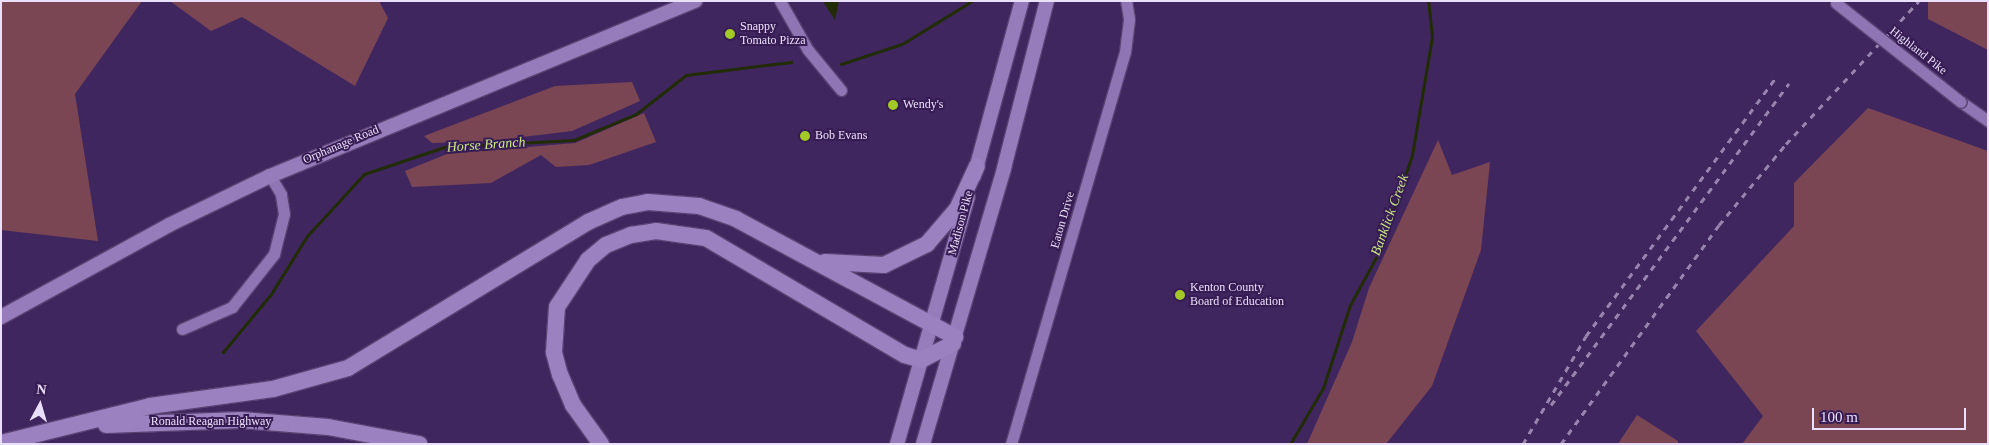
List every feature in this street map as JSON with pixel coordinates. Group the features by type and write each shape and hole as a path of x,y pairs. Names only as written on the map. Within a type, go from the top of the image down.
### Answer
{"highway":[{"path":"804,256 867,267 907,255 946,225 976,166"},
{"path":"2,444 150,406 273,389 348,368 588,222 622,206 648,202 699,206 736,219 933,326 954,341 921,360 905,355 706,238 673,231 630,235 606,245 588,260 558,307 554,352 560,375 573,405 601,444"},
{"name":"Ronald Reagan Highway","path":"2,444 110,424 179,419 328,427 419,444"}],"main road":[{"name":"Orphanage Road","path":"1,317 153,234 270,176 695,1"},
{"name":"Madison Pike","path":"897,444 921,360 933,326 1022,1"},
{"path":"923,444 954,341 1046,1"}],"street":[{"path":"780,1 808,50 842,90"},
{"name":"Eaton Drive","path":"1011,444 1125,52 1129,19 1126,1"},
{"name":"Highland Pike","path":"1834,2 1988,121"},
{"path":"182,329 232,307 274,254 284,214 284,201 270,176"}],"shaded area":[{"path":"1,1 142,1 75,94 98,241 1,230"},
{"path":"170,1 379,1 388,18 355,86 242,17 211,31"},
{"path":"824,1 839,1 835,20 824,3"},
{"path":"1928,1 1988,1 1988,50 1928,19"},
{"path":"632,82 640,101 572,131 490,141 432,143 424,136 555,86"},
{"path":"1868,108 1988,151 1988,444 1742,444 1763,416 1696,331 1794,226 1794,183"},
{"path":"644,113 656,142 589,165 556,167 541,155 491,183 412,187 405,171 447,154 575,143"},
{"path":"1438,140 1452,175 1490,162 1481,250 1432,386 1386,444 1307,444 1352,342 1369,288"},
{"path":"1637,415 1678,441 1678,444 1618,444"}],"waterway":[{"name":"Horse Branch","path":"841,64 902,44 972,1"},
{"name":"Banklick Creek","path":"1290,444 1323,388 1350,305 1380,250 1412,155 1432,37 1428,1"},
{"name":"Horse Branch","path":"223,352 271,294 307,236 364,174 444,147 574,140 636,114 686,75 791,62"}],"railway":[{"path":"1561,444 1719,225 1786,144 1919,1"},
{"path":"1523,444 1586,336 1778,75"},
{"path":"1551,405 1789,83"}],"place":[{"name":"Snappy Tomato Pizza","path":"730,34"},
{"name":"Wendy's","path":"893,105"},
{"name":"Bob Evans","path":"805,136"},
{"name":"Kenton County Board of Education","path":"1180,295"}]}
